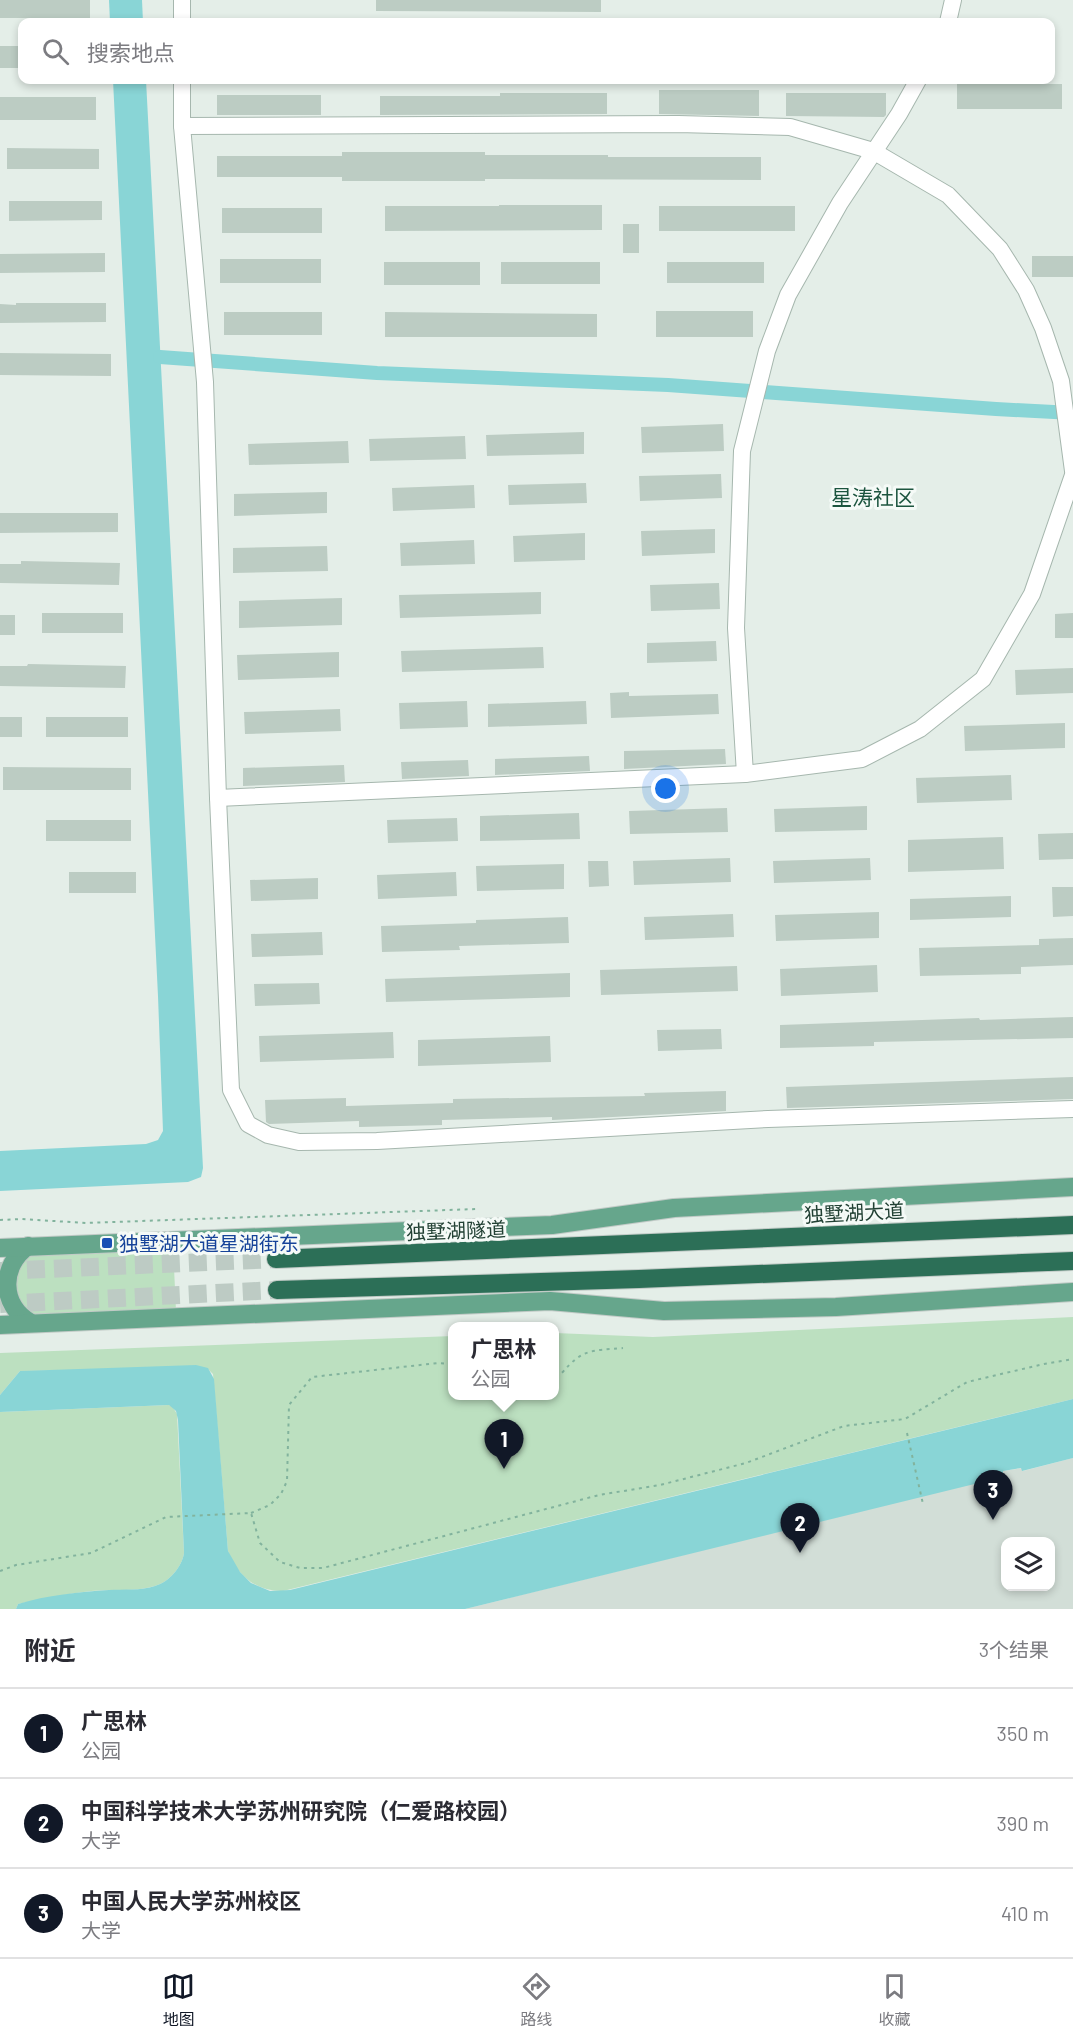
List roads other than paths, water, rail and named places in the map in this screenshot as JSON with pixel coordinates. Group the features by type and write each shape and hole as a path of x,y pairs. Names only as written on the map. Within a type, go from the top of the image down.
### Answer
{"highway":[{"name":"独墅湖大道","path":"638,1245 1073,1225"},
{"name":"独墅湖隧道","path":"276,1259 638,1245"},
{"path":"277,1290 639,1279 1073,1261"}],"main road":[{"path":"0,1248 552,1225 674,1208 1073,1187"},
{"path":"27,1246 9,1259 3,1269 1,1290 11,1310 31,1323"},
{"path":"0,1325 550,1301 664,1311 836,1307 1073,1292"}],"street":[{"path":"182,0 182,18"},
{"path":"949,18 953,0"},
{"path":"182,84 182,126 206,382 218,798 231,1090 248,1124 268,1136 299,1142 377,1140 768,1119 1073,1108"},
{"path":"745,774 736,628 742,451 767,351 788,295 840,203 899,114 916,84"},
{"path":"182,126 678,124 790,127 873,151 948,195 1000,249 1026,290 1043,328 1061,381 1073,473 1032,594 983,679 920,729 862,759 745,774 218,798"}],"water":[{"path":"109,0 142,0 143,18 110,18"},
{"path":"113,84 146,84 203,1168 201,1177 188,1182 0,1191 0,1151 146,1144 158,1140 163,1131"},
{"path":"196,1365 208,1368 214,1379 228,1551 240,1572 251,1583 270,1591 290,1590 1073,1399 1073,1458 1022,1471 1021,1468 1003,1471 1003,1477 465,1609 16,1609 18,1604 52,1596 150,1588 165,1581 174,1573 181,1564 184,1553 178,1420 176,1411 169,1405 0,1412 0,1395 20,1371"}],"waterway":[{"path":"160,357 377,373 668,385 1073,413"}],"tunnel":[{"path":"0,1271 276,1259"},
{"path":"0,1304 277,1290"}],"place":[{"name":"独墅湖大道星湖街东","path":"107,1243"},
{"name":"广思林","path":"504,1469"},
{"name":"中国人民大学苏州校区","path":"993,1520"},
{"name":"中国科学技术大学苏州研究院（仁爱路校园）","path":"800,1553"}],"district":[{"name":"星涛社区","path":"873,496"}]}
